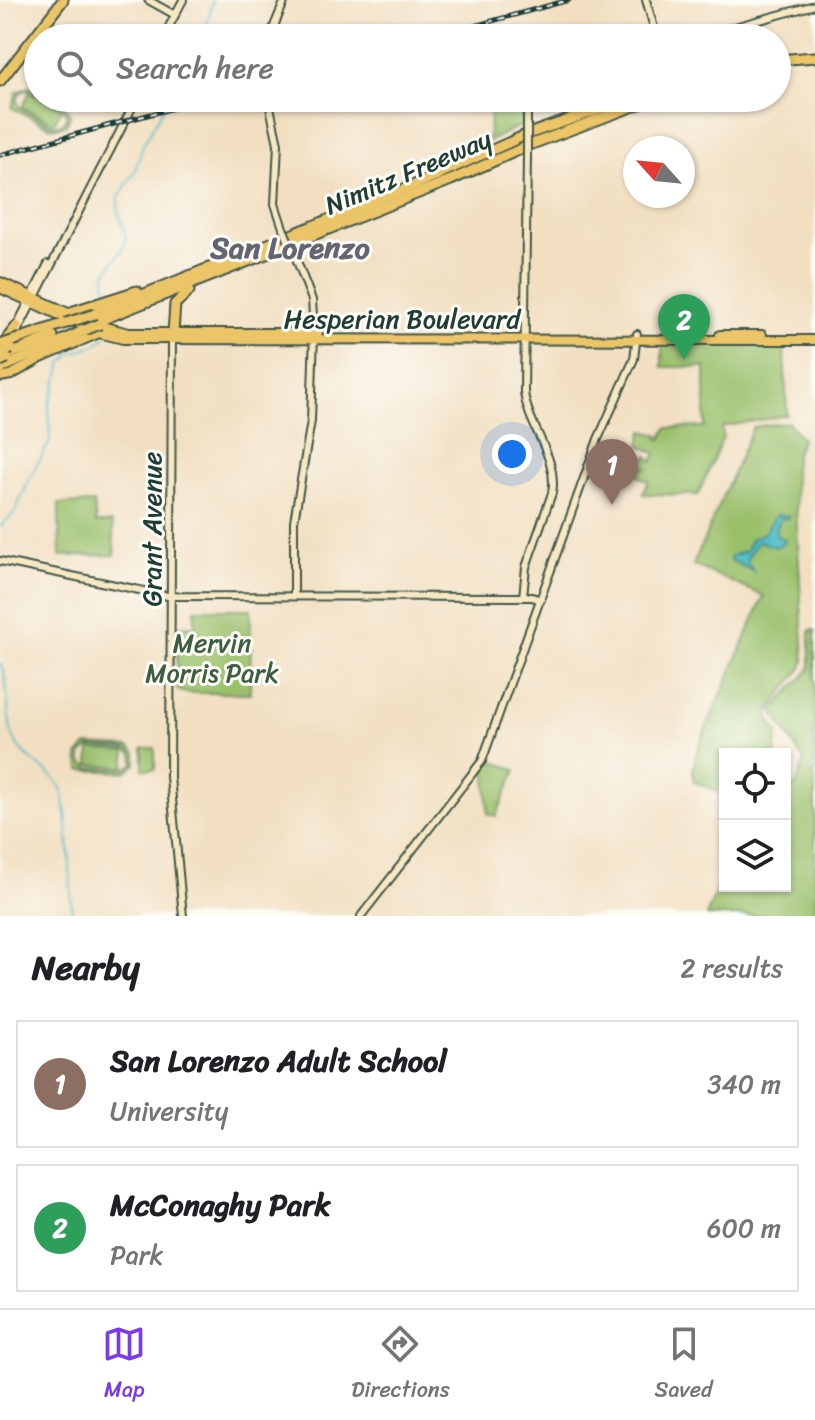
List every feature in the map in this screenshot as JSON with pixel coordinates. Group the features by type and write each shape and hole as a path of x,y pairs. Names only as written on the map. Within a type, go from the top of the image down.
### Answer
{"highway":[{"path":"37,24 56,0"},
{"path":"44,24 63,0"},
{"path":"0,72 24,41"},
{"path":"0,81 24,50"},
{"path":"791,58 815,56"},
{"name":"Nimitz Freeway","path":"107,319 160,287 417,184 528,134 592,112"},
{"path":"4,356 21,338 107,319 550,132 605,112"},
{"name":"Nimitz Freeway","path":"4,356 74,324 107,319 496,157 618,112"},
{"path":"172,336 173,310 177,300 203,281"},
{"path":"4,356 74,324"},
{"path":"4,356 17,326"}],"main road":[{"name":"Hesperian Boulevard","path":"0,282 74,324 107,319 172,336"},
{"name":"Hesperian Boulevard","path":"0,288 32,300"},
{"path":"17,296 24,303 24,311"},
{"name":"Hesperian Boulevard","path":"107,319 129,333 172,336 815,338"},
{"name":"Hesperian Boulevard","path":"0,377 11,375 107,319"},
{"name":"Hesperian Boulevard","path":"523,336 557,339 595,334 637,336"}],"street":[{"path":"148,0 176,17"},
{"path":"172,24 185,0"},
{"path":"275,24 285,0"},
{"path":"646,0 653,24"},
{"path":"745,24 815,5"},
{"path":"4,356 128,112"},
{"path":"271,112 278,144 275,204 312,300 311,421 294,521 294,596"},
{"path":"523,597 526,567 552,493 553,481 551,465 526,407 523,336 527,112"},
{"path":"17,326 32,300"},
{"name":"Grant Avenue","path":"172,336 171,784 183,916"},
{"path":"361,916 480,766 600,435 634,360 637,336"},
{"path":"0,559 172,595 523,597 541,600"},
{"path":"162,593 171,582"},
{"path":"162,593 172,609"}],"green space":[{"path":"24,89 17,99 24,112 52,125 60,125 69,112 66,125 52,128 12,108 17,92"},
{"path":"32,112 60,112 54,123"},
{"path":"491,112 524,112 524,126 488,142"},
{"path":"662,342 784,346 787,415 722,427 723,437 698,495 642,494 649,482 638,476 641,469 646,468 641,466 647,456 653,461 656,454 640,445 643,431 660,435 661,440 667,428 705,427 705,367 662,367"},
{"path":"788,422 802,439 794,468 804,661 802,668 769,710 769,718 778,734 776,748 719,748 719,792 693,781 693,768 699,745 764,596 693,565 753,427"},
{"path":"94,503 96,523 112,523 115,555 60,556 59,504"},
{"name":"Mervin Morris Park","path":"195,609 251,609 250,693 185,693 177,690 177,627 195,626"},
{"path":"810,630 815,630 815,771 812,773 815,777 815,916 706,916 719,885 719,892 791,892 791,788 797,784 804,761 772,710 810,669"},
{"path":"87,745 129,747 136,753 136,764 126,772 80,770 78,755","holes":["90,747 126,749 133,754 134,763 125,769 89,768 82,762 81,755"]},
{"path":"143,748 155,748 155,769 143,769"},
{"path":"90,749 126,751 125,767 89,765"},
{"path":"485,758 516,770 496,816 488,814 486,772 477,773"}],"water":[{"path":"776,515 789,516 787,519 781,518 776,529 777,536 785,540 784,544 775,547 758,541 746,560 753,571 730,560 731,556 746,551 751,539 764,533"}],"waterway":[{"path":"207,24 213,0"},
{"path":"108,296 107,271 123,249 126,237 118,211 119,197 135,171 143,145 161,112"},
{"path":"0,527 15,512 50,442 49,406 63,362 71,354 95,345 105,337"},
{"path":"0,663 6,683 13,736 22,751 55,779 63,795 72,916"},
{"path":"442,912 443,916"}],"railway":[{"path":"481,24 569,0"},
{"path":"0,155 158,112"}],"place":[{"name":"McConaghy Park","path":"684,360"},
{"name":"San Lorenzo Adult School","path":"612,505"}],"district":[{"name":"San Lorenzo","path":"290,248"}]}
